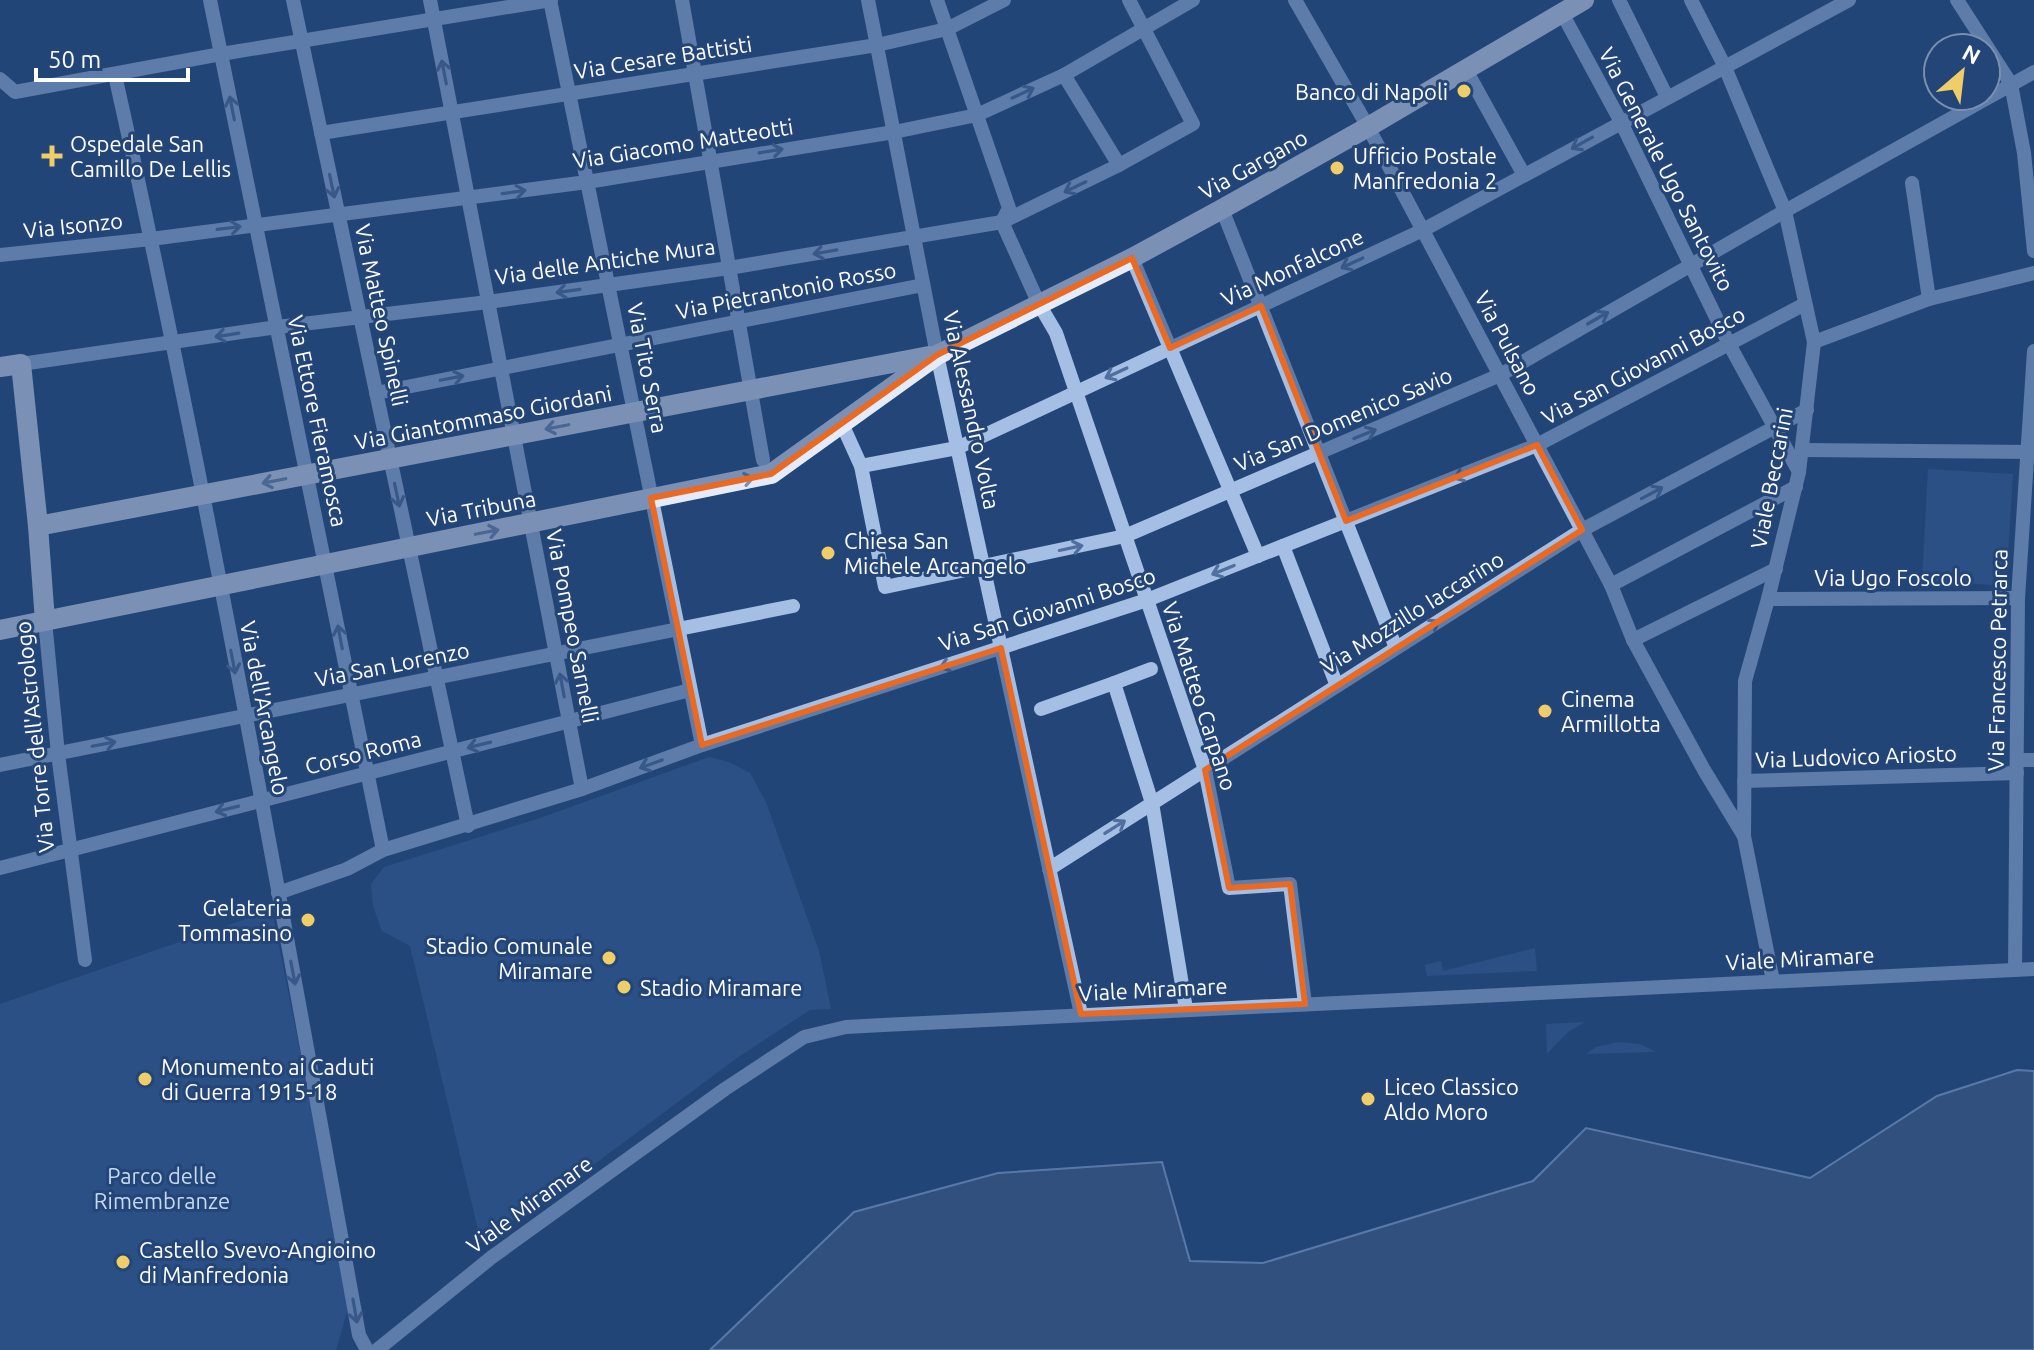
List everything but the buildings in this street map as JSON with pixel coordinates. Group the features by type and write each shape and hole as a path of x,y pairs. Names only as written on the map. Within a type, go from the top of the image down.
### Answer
{"main road":[{"name":"Via Gargano","path":"937,355 1132,258 1222,209 1584,0"},
{"name":"Via Giantommaso Giordani","path":"38,526 937,355"},
{"name":"Via Tribuna","path":"0,630 771,474 937,355"},
{"name":"Via delle Antiche Mura","path":"0,367 21,364"},
{"name":"Via Torre dell'Astrologo","path":"21,364 45,621"}],"street":[{"name":"Via Ettore Fieramosca","path":"210,0 383,850"},
{"name":"Via Matteo Spinelli","path":"293,0 468,826"},
{"name":"Via Pompeo Sarnelli","path":"430,0 582,789"},
{"path":"0,79 15,92 221,54 550,0"},
{"name":"Via Tito Serra","path":"550,0 702,745"},
{"path":"682,0 763,460"},
{"name":"Via Alessandro Volta","path":"868,0 937,355 1081,1014"},
{"path":"937,0 1009,208 1002,222"},
{"name":"Via Cesare Battisti","path":"321,133 877,45 947,29 1004,0"},
{"path":"1129,0 1143,28"},
{"name":"Via Giacomo Matteotti","path":"151,239 587,182 894,132 977,115 1064,75 1193,0"},
{"name":"Via Pulsano","path":"1295,0 1368,127 1582,530 1611,585 1633,640 1744,836"},
{"path":"1619,0 1667,97"},
{"name":"Viale Beccarini","path":"1691,0 1724,65 1785,211 1814,342 1797,480 1745,681 1744,836 1773,981"},
{"name":"Via Monfalcone","path":"861,466 957,448 1423,230 1849,0"},
{"path":"1957,0 2011,84 2024,153 2034,251"},
{"name":"Via Generale Ugo Santovito","path":"1562,13 1621,122 1797,480"},
{"name":"Via delle Antiche Mura","path":"21,364 277,327 608,286 1002,222 1119,165 1193,124 1143,28"},
{"path":"1466,70 1524,175"},
{"name":"Via San Domenico Savio","path":"861,466 885,587 1125,536 1500,375 2034,72"},
{"name":"Via dell'Arcangelo","path":"115,75 172,343 359,1335 367,1350"},
{"path":"1064,75 1119,165"},
{"path":"1912,183 1929,299"},
{"path":"1222,209 1396,648"},
{"name":"Via Matteo Carpano","path":"1002,222 1039,304 1056,333 1205,770 1229,888 1290,884 1305,1004"},
{"name":"Via Isonzo","path":"0,255 151,239"},
{"path":"1132,258 1258,556"},
{"path":"1814,342 1929,299 2034,273"},
{"name":"Via Pietrantonio Rosso","path":"376,393 923,285"},
{"name":"Via San Giovanni Bosco","path":"278,893 347,869 383,850 582,789 702,745 1147,600 1537,445 1805,304"},
{"name":"Via Francesco Petrarca","path":"2015,970 2018,598 2031,452 2034,351"},
{"name":"Via Mozzillo Iaccarino","path":"1049,869 1582,530 1807,410"},
{"path":"842,424 861,466"},
{"path":"1803,450 2031,452"},
{"path":"1611,585 1797,480"},
{"path":"1283,546 1337,686"},
{"path":"1633,640 1776,569"},
{"name":"Via Ugo Foscolo","path":"1768,599 2018,598"},
{"name":"Via San Lorenzo","path":"0,765 793,606"},
{"name":"Via Torre dell'Astrologo","path":"45,621 58,754 85,960"},
{"path":"1041,709 1151,669"},
{"path":"1114,683 1152,803 1186,1009"},
{"name":"Corso Roma","path":"0,868 690,690"},
{"name":"Via Ludovico Ariosto","path":"1744,781 2017,767 2034,760"},
{"name":"Viale Miramare","path":"377,1350 492,1257 725,1089 804,1037 846,1027 2034,969"}],"highlighted area":[{"path":"1132,258 1170,348 1261,306 1346,521 1537,445 1582,530 1205,770 1229,888 1290,884 1305,1004 1081,1014 1001,648 702,745 651,498 771,474 937,355"}],"green space":[{"path":"1928,469 2013,474 2006,586 1922,580"},
{"name":"Stadio Miramare","path":"709,757 729,762 750,773 766,802 819,951 831,1009 810,1010 737,1058 565,1186 481,1242 410,946 382,931 373,906 371,884 384,867 543,817"},
{"name":"Parco delle Rimembranze","path":"272,910 350,1302 336,1350 0,1350 0,1004"},
{"path":"1535,948 1537,971 1427,976 1425,965 1441,961 1443,971"},
{"path":"1585,1022 1568,1032 1547,1054 1546,1024"},
{"path":"1618,1042 1640,1044 1656,1052 1586,1054 1596,1047"}],"shaded area":[{"path":"2017,1070 2034,1071 2034,1350 710,1350 854,1212 998,1173 1162,1162 1190,1261 1263,1263 1533,1181 1586,1128 1810,1178 1937,1096"}],"place":[{"name":"Banco di Napoli","path":"1464,91"},
{"name":"Ospedale San Camillo De Lellis","path":"52,156"},
{"name":"Ufficio Postale Manfredonia 2","path":"1337,168"},
{"name":"Chiesa San Michele Arcangelo","path":"828,553"},
{"name":"Cinema Armillotta","path":"1545,711"},
{"name":"Gelateria Tommasino","path":"308,920"},
{"name":"Stadio Comunale Miramare","path":"609,958"},
{"name":"Stadio Miramare","path":"624,987"},
{"name":"Monumento ai Caduti di Guerra 1915-18","path":"145,1079"},
{"name":"Liceo Classico Aldo Moro","path":"1368,1099"},
{"name":"Castello Svevo-Angioino di Manfredonia","path":"123,1262"}]}
